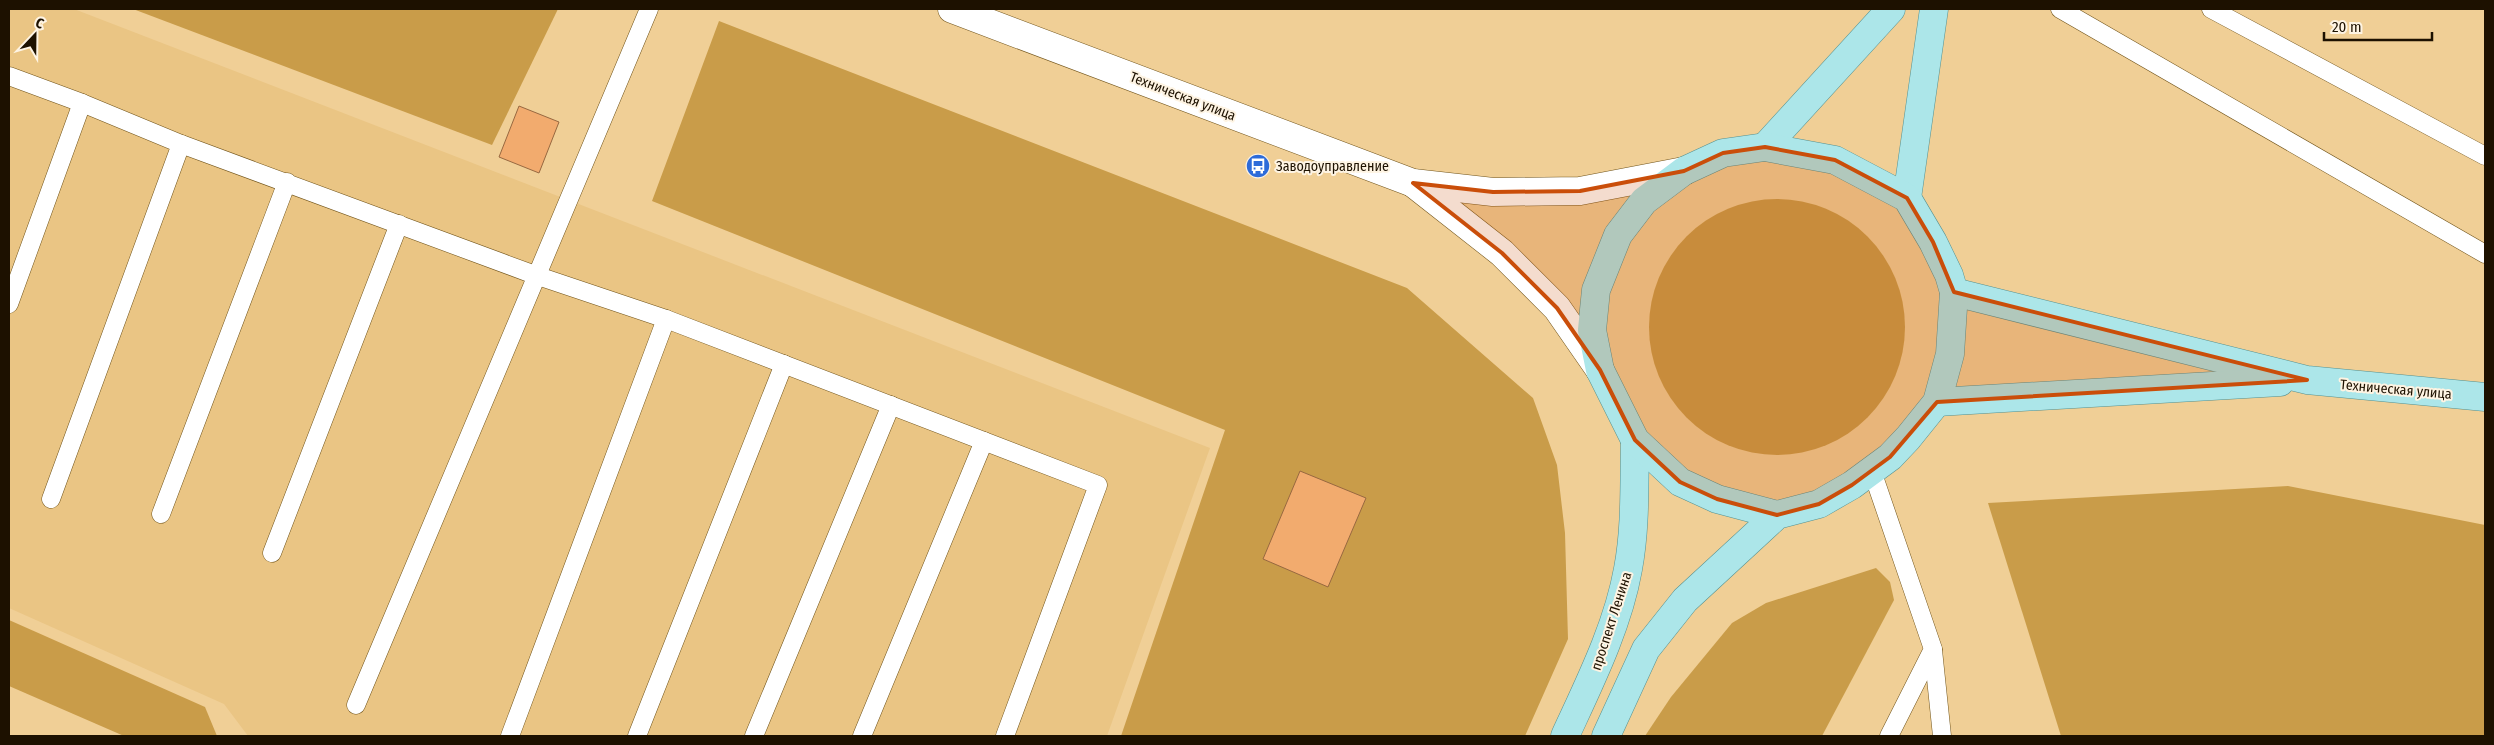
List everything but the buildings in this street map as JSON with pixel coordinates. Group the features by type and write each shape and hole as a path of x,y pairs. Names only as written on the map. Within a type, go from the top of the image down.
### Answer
{"main road":[{"name":"Техническая улица","path":"952,9 1413,183"},
{"path":"1765,147 1891,9"},
{"path":"1907,198 1934,9"},
{"path":"1413,183 1494,192 1580,191 1684,170 1723,153 1765,147 1836,160 1907,198 1933,242 1949,275 1954,292 1950,354 1937,402 1908,438 1872,471 1852,486 1819,504 1777,515 1719,566 1685,600 1646,649 1606,736"},
{"path":"1600,370 1592,330 1596,290 1618,235 1644,201 1684,170"},
{"path":"1413,183 1502,252 1557,308 1600,370 1635,440 1680,482 1717,499 1777,515"},
{"path":"1954,292 2307,380"},
{"name":"Техническая улица","path":"2307,380 2485,397"},
{"path":"1937,402 2307,380"},
{"name":"проспект Ленина","path":"1566,736 1596,670 1628,570 1633,524 1635,440"}],"lane":[{"path":"356,705 648,9"},
{"path":"2060,9 2483,248"},
{"path":"2211,9 2485,156"},
{"path":"9,76 82,103 181,144 535,275 666,319 1098,485 1005,736"},
{"path":"9,304 82,103"},
{"path":"51,499 181,144"},
{"path":"161,514 287,182"},
{"path":"272,553 399,224"},
{"path":"510,736 666,319"},
{"path":"637,736 784,364"},
{"path":"754,736 891,405"},
{"path":"862,736 984,441"},
{"path":"1872,471 1933,649 1942,736"},
{"path":"1889,736 1933,649"}],"highlighted area":[{"path":"1765,147 1835,160 1907,198 1933,242 1954,292 2307,380 1937,402 1890,457 1852,485 1819,504 1777,515 1717,499 1680,482 1635,440 1600,370 1557,308 1502,253 1413,183 1493,192 1580,191 1684,171 1723,153"}],"shaded area":[{"path":"9,9 74,9 1210,448 1107,736 248,736 224,704 9,608"},
{"path":"133,9 558,9 492,145"},
{"path":"719,21 1407,288 1533,398 1557,465 1565,533 1568,639 1525,736 1121,736 1225,430 652,201"},
{"path":"1777,199 1802,202 1826,209 1858,228 1876,246 1895,278 1902,302 1905,327 1902,352 1895,376 1876,408 1858,426 1826,445 1802,452 1777,455 1752,452 1728,445 1696,426 1678,408 1659,376 1652,352 1649,327 1652,302 1659,278 1678,246 1696,228 1728,209 1752,202"},
{"path":"2288,486 2485,525 2485,736 2061,736 1988,503"},
{"path":"1876,568 1890,582 1894,600 1822,736 1645,736 1671,697 1732,623 1766,603"},
{"path":"9,620 205,707 217,736 124,736 9,686"}],"place":[{"name":"Заводоуправление","path":"1258,166"}]}
